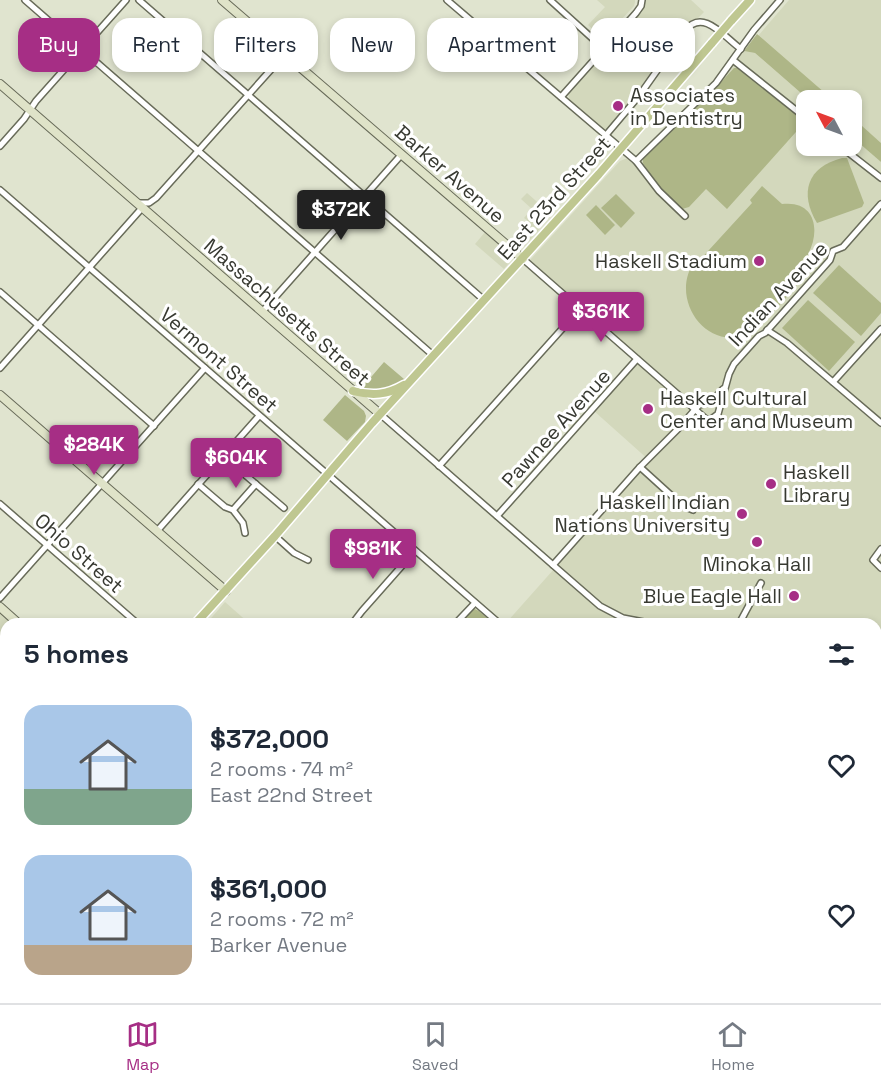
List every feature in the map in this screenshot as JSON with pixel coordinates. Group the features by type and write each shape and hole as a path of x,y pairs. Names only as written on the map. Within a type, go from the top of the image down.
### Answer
{"main road":[{"name":"East 23rd Street","path":"201,618 380,414 621,148 750,0"},
{"path":"353,391 378,395 396,390 410,382"}],"street":[{"path":"25,0 46,18"},
{"path":"139,0 484,300"},
{"name":"Barker Avenue","path":"222,0 243,18"},
{"path":"447,0 636,161 659,191 685,216"},
{"path":"550,0 590,36"},
{"path":"636,161 709,91 754,30 780,0"},
{"path":"100,29 124,1"},
{"path":"632,18 639,10 642,1"},
{"path":"606,135 639,96 693,23 703,21 712,25 741,49"},
{"path":"733,60 796,110"},
{"path":"561,97 590,65"},
{"path":"100,66 434,356"},
{"path":"0,146 24,119 36,100 62,72"},
{"path":"142,207 156,198 269,72"},
{"name":"Barker Avenue","path":"306,72 523,258 695,410 710,420"},
{"name":"Massachusetts Street","path":"0,84 590,598 623,618"},
{"path":"262,312 402,154"},
{"path":"853,156 881,178"},
{"name":"Vermont Street","path":"0,190 493,618"},
{"path":"0,368 142,207 156,198"},
{"name":"Indian Avenue","path":"710,420 718,414 731,370 737,360 830,260 833,251 843,247 881,204"},
{"path":"133,219 141,216 153,217"},
{"path":"0,292 154,426"},
{"path":"439,466 580,309"},
{"path":"833,382 881,329"},
{"path":"767,330 786,343 881,423"},
{"name":"Pawnee Avenue","path":"497,516 637,359"},
{"path":"0,598 205,368"},
{"name":"Indian Avenue","path":"553,565 640,467 699,405 714,399 727,382"},
{"path":"0,395 226,591"},
{"path":"157,531 259,416"},
{"path":"223,456 284,508"},
{"path":"640,467 682,506 693,510"},
{"path":"198,484 225,507 233,510 243,523 245,532"},
{"path":"233,510 256,484"},
{"name":"Ohio Street","path":"0,504 131,618"},
{"path":"275,536 294,553 308,560"},
{"path":"881,549 873,560 881,568"},
{"path":"357,618 415,551"},
{"path":"742,618 761,582"},
{"path":"461,618 475,603"},
{"path":"0,607 12,618"}],"shaded area":[{"path":"597,0 635,0 634,6 623,18 595,18 605,7"},
{"path":"646,0 691,0 704,12 695,20 636,18 642,12"},
{"path":"789,0 881,0 881,143 862,127 862,90 820,90 758,36"},
{"name":"Haskell Indian Nations University","path":"744,51 755,53 798,90 796,156 862,156 862,146 881,162 881,618 510,618 650,461 594,411 641,358 530,260 620,161 627,159 636,166 712,92"},
{"path":"590,69 590,72 653,72 607,129 570,102 568,94"},
{"path":"527,193 552,215 524,247 518,249 508,242 527,220 524,218 532,209 521,199"},
{"path":"486,231 513,256 504,269 475,244"},
{"path":"225,602 243,618 211,618"}],"green space":[{"path":"757,34 821,90 798,90 755,53 744,51"},
{"path":"734,68 738,68 796,114 796,132 727,209 706,189 689,207 682,209 656,182 643,163 643,159"},
{"path":"862,126 881,143 881,162 862,146"},
{"path":"847,158 864,203 862,207 817,223 808,201 810,183 821,168"},
{"name":"Haskell Stadium","path":"762,186 782,204 793,204 808,212 812,218 814,236 808,254 819,262 757,328 749,333 733,337 719,336 706,329 696,318 689,305 686,290 688,275 695,261 698,262 752,203 750,200"},
{"path":"616,194 635,213 621,228 601,208"},
{"path":"596,205 615,225 605,235 586,215"},
{"path":"839,265 881,303 881,313 861,336 813,293"},
{"path":"808,300 855,342 829,371 782,328"},
{"path":"384,362 404,379 389,389 360,390"},
{"path":"345,395 364,411 366,416 365,422 347,441 323,420"},
{"path":"475,609 487,618 465,618"}],"place":[{"name":"Associates in Dentistry","path":"618,106"},
{"name":"Haskell Stadium","path":"759,261"},
{"name":"Haskell Cultural Center and Museum","path":"648,409"},
{"name":"Haskell Library","path":"771,484"},
{"name":"Haskell Indian Nations University","path":"742,514"},
{"name":"Minoka Hall","path":"757,542"},
{"name":"Blue Eagle Hall","path":"794,596"}]}
